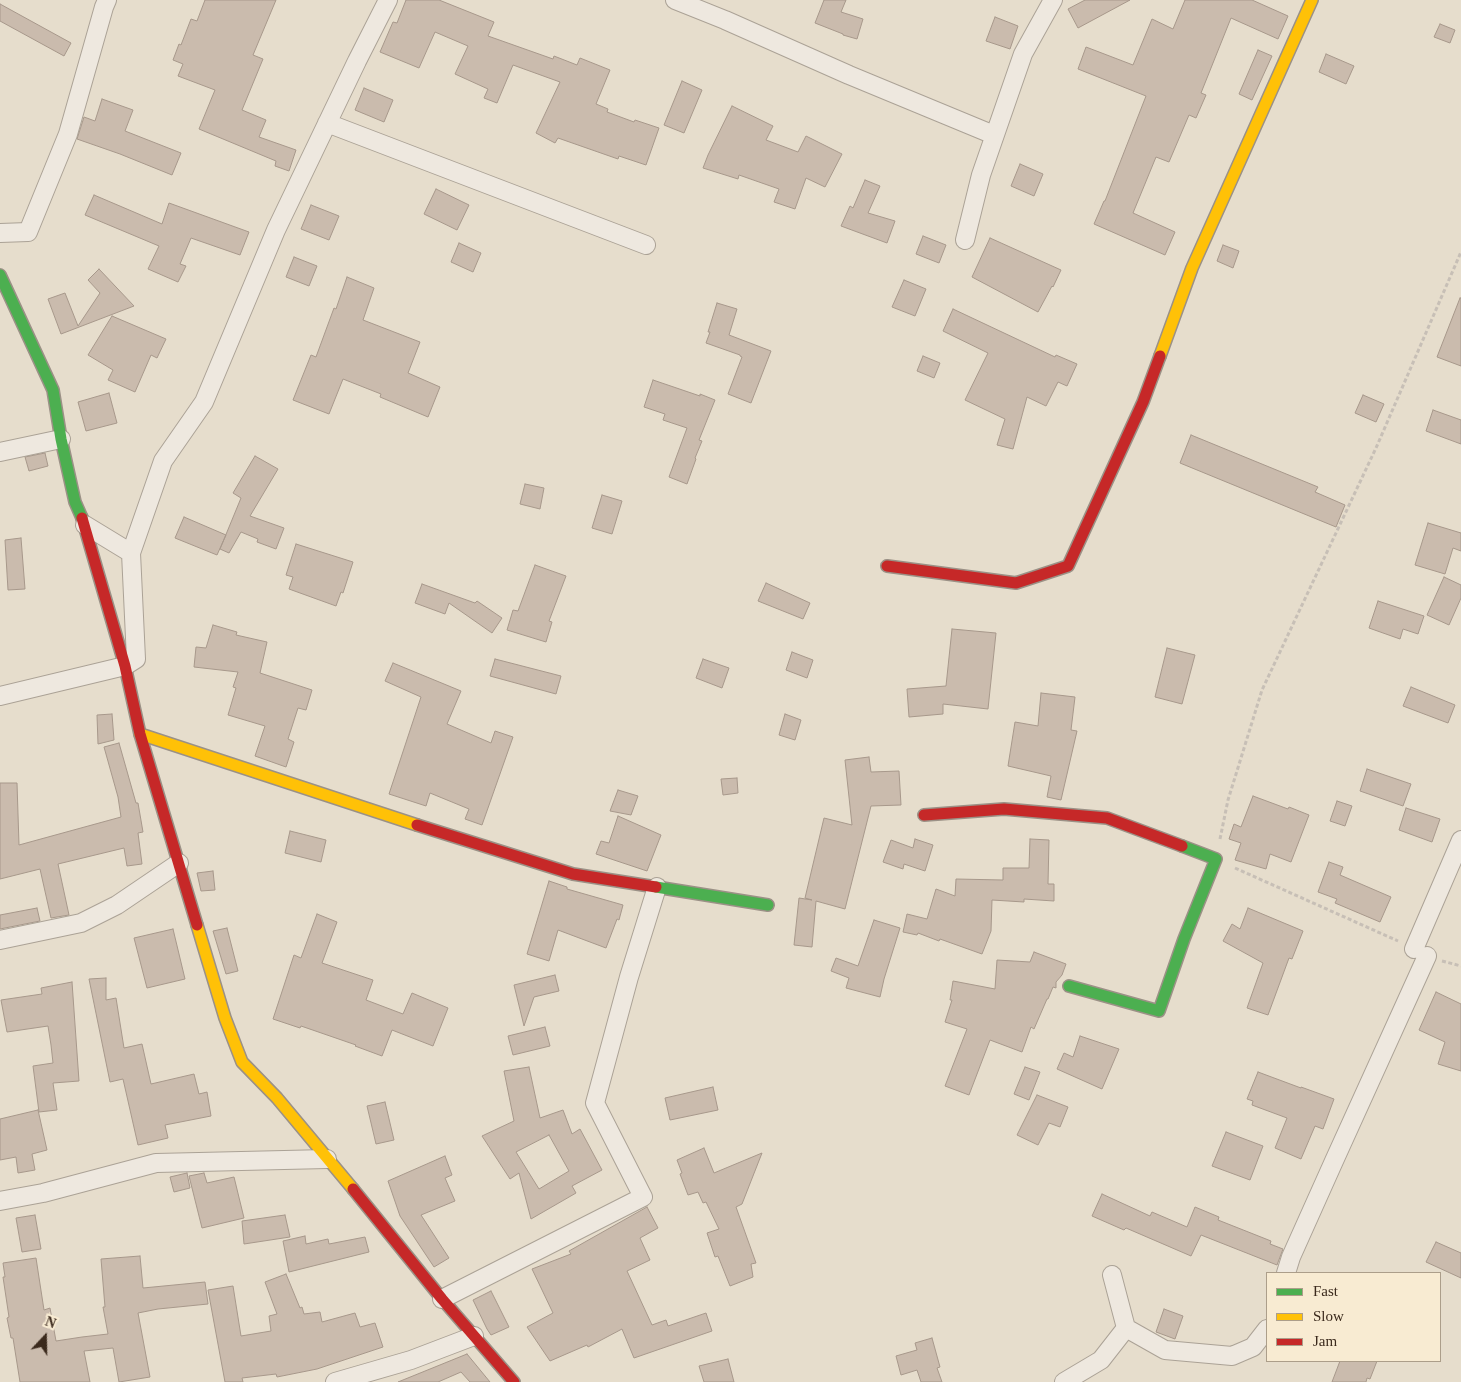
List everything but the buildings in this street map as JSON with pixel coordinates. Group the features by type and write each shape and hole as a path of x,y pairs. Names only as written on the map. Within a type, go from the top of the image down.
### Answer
{"street":[{"path":"0,233 28,232 68,134 107,0"},
{"path":"0,696 125,666 136,659 131,553 163,461 204,402 276,230 388,0"},
{"path":"675,0 725,20 849,76 994,135"},
{"path":"965,240 981,175 1023,54 1053,0"},
{"path":"887,566 1016,582 1068,566 1143,402 1192,268 1312,0"},
{"path":"328,123 646,245"},
{"path":"0,274 53,390 61,439 75,502 85,525 125,666 140,734 225,1018 242,1062 277,1098 442,1299 514,1382"},
{"path":"0,452 61,439"},
{"path":"85,525 131,553"},
{"path":"140,734 333,798 573,874 768,905"},
{"path":"924,815 1004,809 1107,818 1216,859 1184,939 1159,1011 1069,986"},
{"path":"1286,1272 1421,952 1461,840"},
{"path":"0,940 82,923 117,905 179,863"},
{"path":"442,1299 643,1197 595,1103 629,977 657,887"},
{"path":"0,1201 156,1163 327,1159"},
{"path":"1112,1275 1126,1328 1165,1350 1232,1356 1253,1347 1266,1330"},
{"path":"1064,1382 1101,1360 1126,1328"},
{"path":"335,1382 411,1360 474,1336"}],"path":[{"path":"1461,252 1376,448 1262,690 1228,800 1216,859 1421,952 1461,966"}],"traffic: fast":[{"path":"0,275 53,390 61,439 75,502 82,518"},
{"path":"1069,986 1159,1011 1184,939 1216,859 1182,846"},
{"path":"656,887 768,905"}],"traffic: slow":[{"path":"1160,356 1192,268 1312,0"},
{"path":"140,734 417,825"},
{"path":"197,925 225,1018 242,1062 277,1098 353,1189"}],"traffic: jam":[{"path":"887,566 1016,583 1068,566 1143,402 1160,356"},
{"path":"82,518 125,666 140,734 197,925"},
{"path":"924,815 1004,809 1107,818 1182,846"},
{"path":"417,825 573,874 656,887"},
{"path":"353,1189 442,1299 514,1382"}]}
